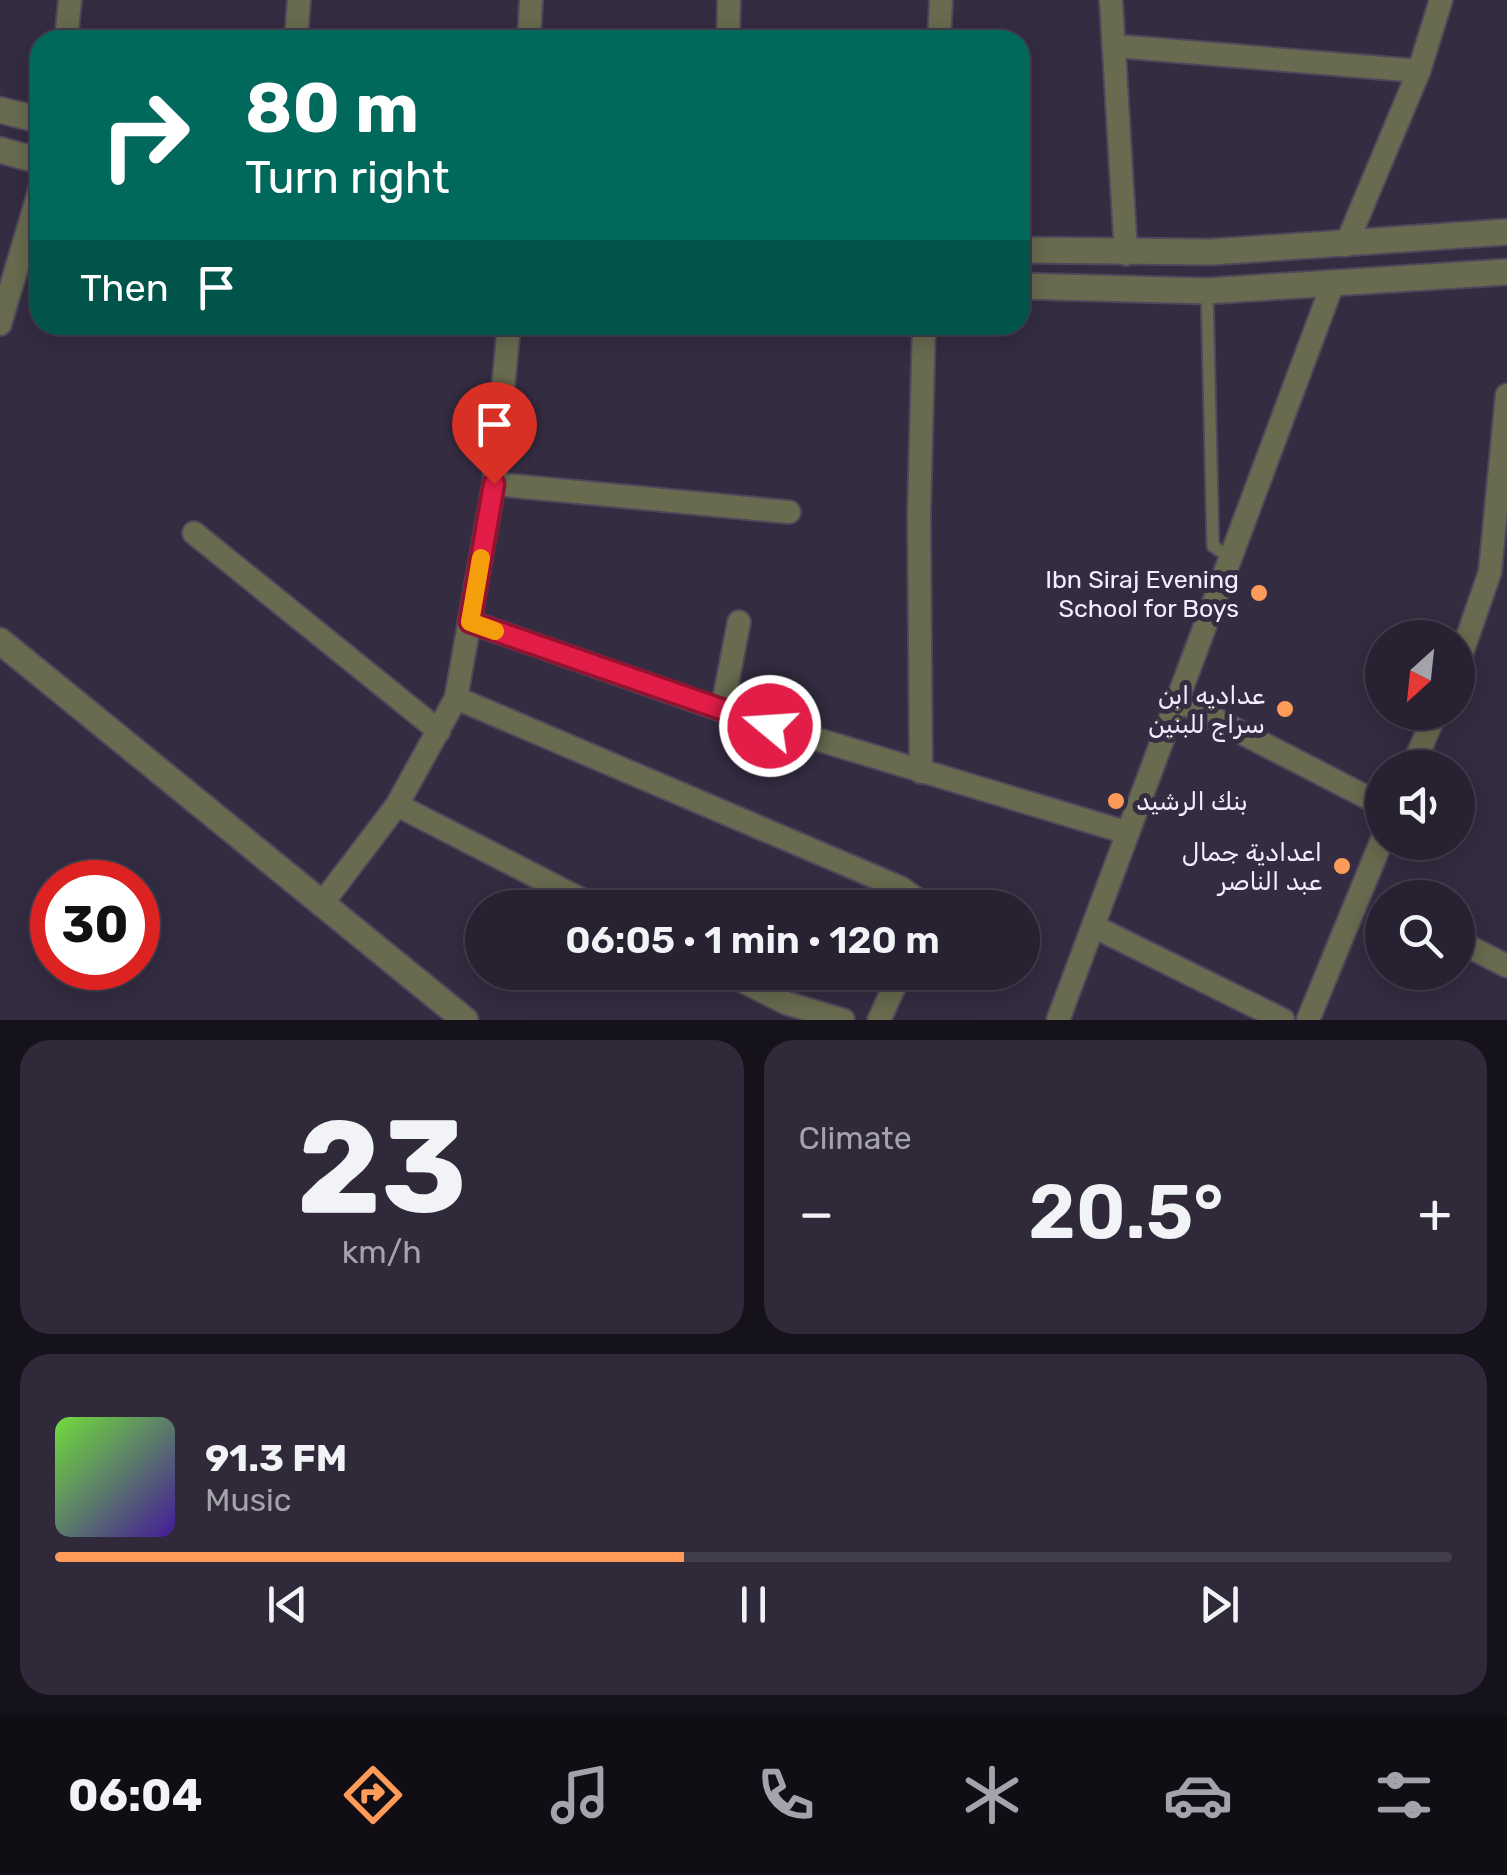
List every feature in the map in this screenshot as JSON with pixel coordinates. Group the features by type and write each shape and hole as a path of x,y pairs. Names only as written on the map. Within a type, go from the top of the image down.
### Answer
{"street":[{"path":"67,30 70,0"},
{"path":"297,30 299,0"},
{"path":"530,30 531,0"},
{"path":"728,30 729,0"},
{"path":"940,30 942,0"},
{"path":"1111,0 1126,254"},
{"path":"1346,244 1419,71 1440,0"},
{"path":"1114,46 1419,71"},
{"path":"0,110 30,118"},
{"path":"0,150 30,158"},
{"path":"0,324 30,223"},
{"path":"1030,250 1126,254 1507,232"},
{"path":"1030,286 1207,291 1507,272"},
{"path":"1058,1020 1333,283"},
{"path":"321,906 397,805 456,698 494,484 508,335"},
{"path":"921,772 919,513 924,335"},
{"path":"1473,620 1490,572 1507,396"},
{"path":"494,484 789,512"},
{"path":"194,533 440,731"},
{"path":"470,622 722,710 1125,832"},
{"path":"722,710 739,622"},
{"path":"0,641 465,1020"},
{"path":"456,698 903,890"},
{"path":"1176,699 1365,796"},
{"path":"397,805 563,890"},
{"path":"1308,1020 1365,912"},
{"path":"1095,927 1283,1020"},
{"path":"1475,949 1507,966"},
{"path":"750,990 780,1012 843,1020"},
{"path":"879,1020 893,990"}],"lane":[{"path":"1207,291 1213,546 1230,557"}],"slow traffic":[{"path":"481,558 470,622 495,631"}],"place":[{"name":"Ibn Siraj Evening School for Boys","path":"1259,593"},
{"name":"عداديه ابن سراج للبنين","path":"1285,709"},
{"name":"بنك الرشيد","path":"1116,801"},
{"name":"اعدادية جمال عبد الناصر","path":"1342,866"}],"route":[{"path":"494,484 470,622 770,726"}]}
